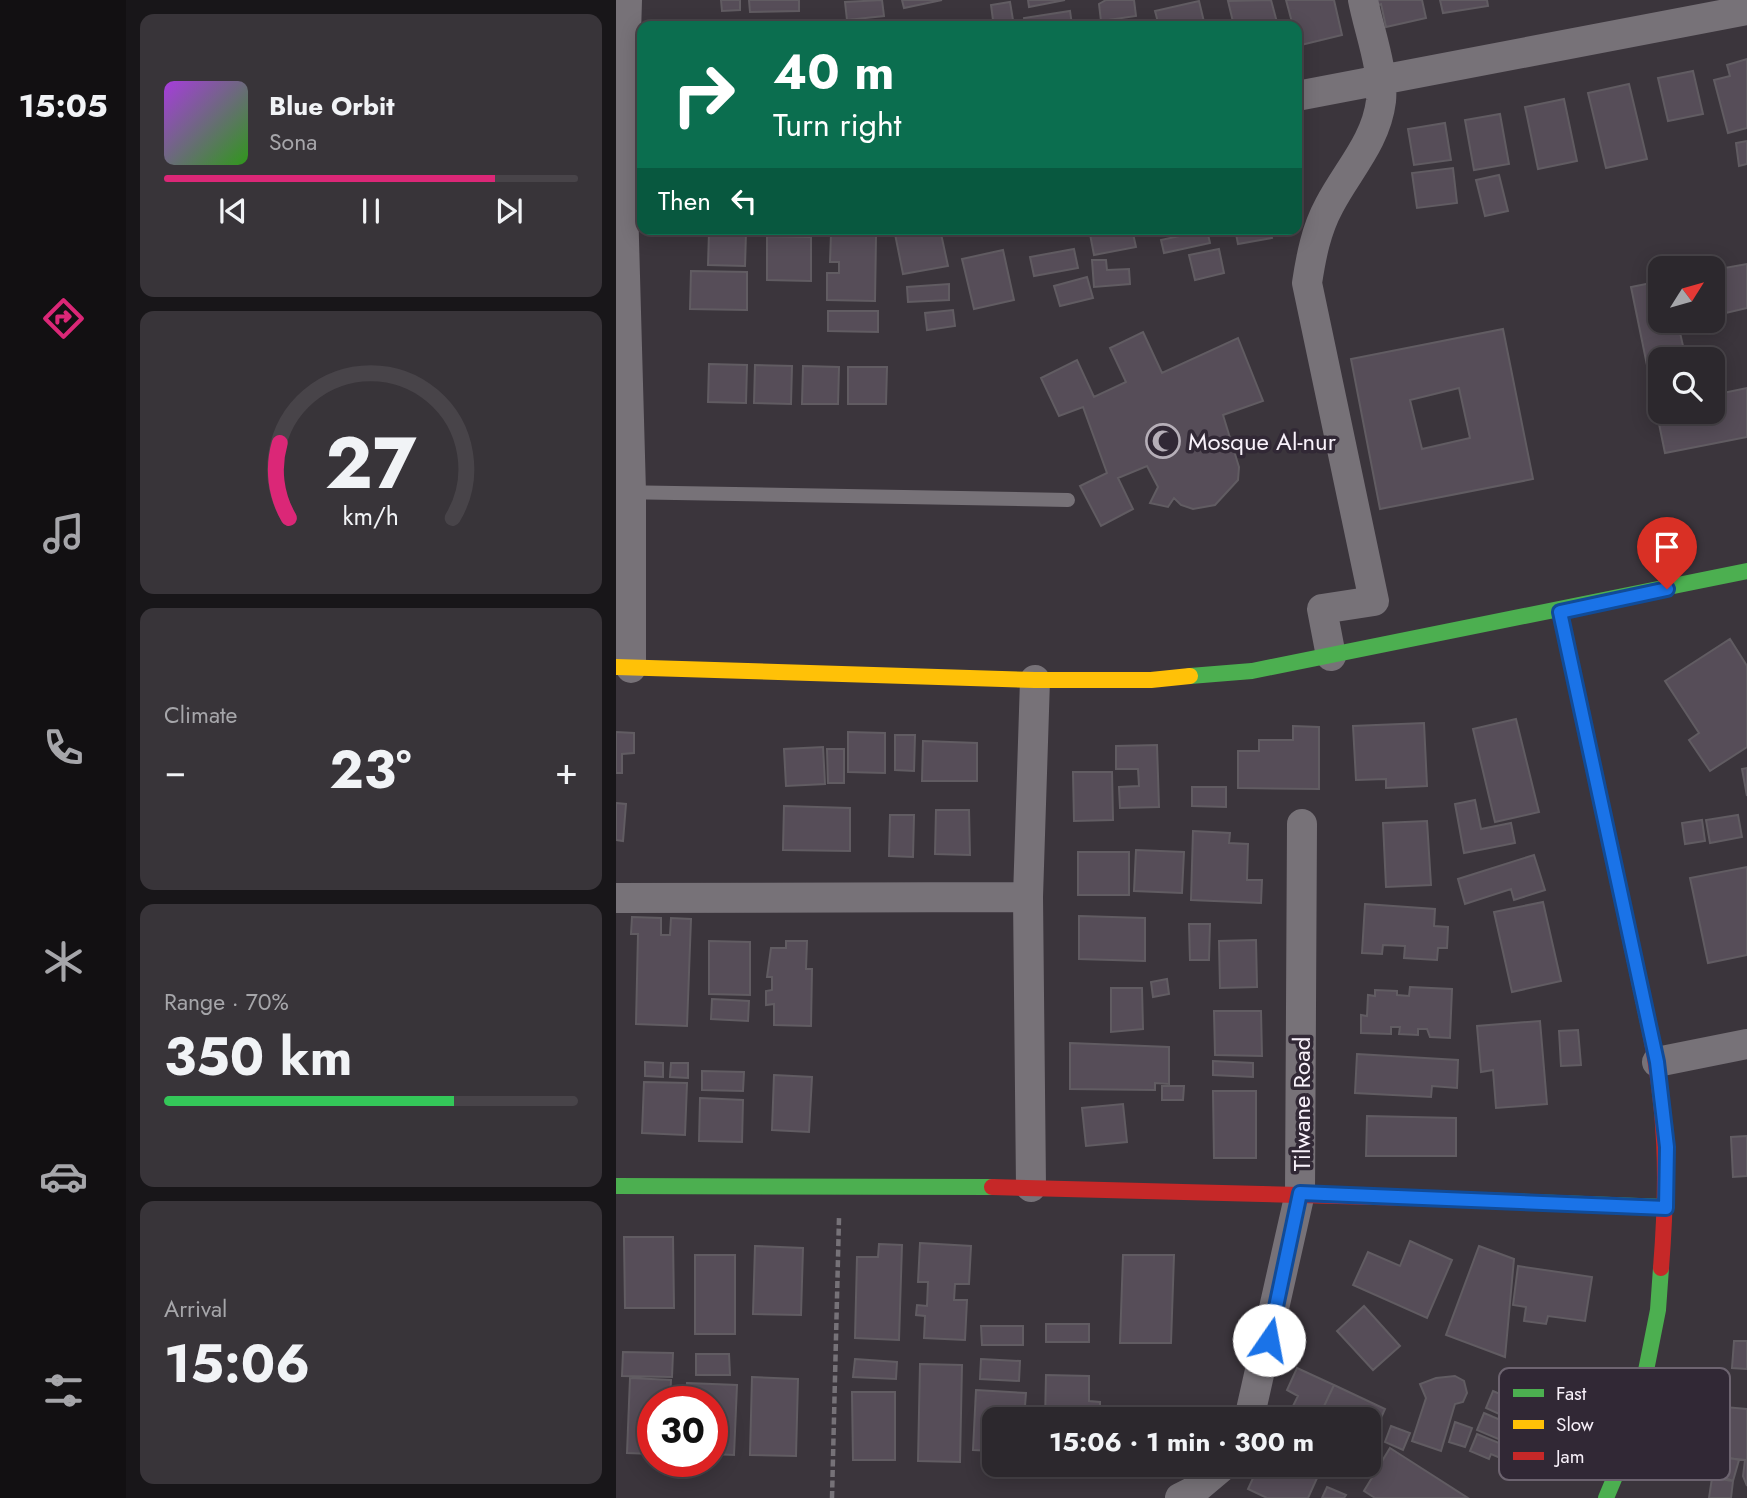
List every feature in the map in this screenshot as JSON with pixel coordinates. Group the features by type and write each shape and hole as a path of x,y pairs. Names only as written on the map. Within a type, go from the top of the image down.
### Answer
{"street":[{"path":"627,0 632,169 623,492 624,667 1035,680 1151,680 1252,671 1560,612 1747,571"},
{"path":"1331,656 1322,609 1374,601 1307,283 1312,251 1329,206 1368,144 1381,101 1380,81 1363,0"},
{"path":"1302,95 1747,10"},
{"path":"1560,612 1657,1062 1667,1147 1666,1208 1658,1310 1646,1368"},
{"path":"1031,1187 1028,897 1035,680"},
{"name":"Tilwane Road","path":"1252,1407 1300,1193 1302,824"},
{"path":"616,898 1028,897"},
{"path":"1657,1062 1747,1044"},
{"path":"616,1186 1031,1187 1300,1193 1666,1208"},
{"path":"1180,1498 1210,1477"},
{"path":"1606,1498 1614,1480"}],"lane":[{"path":"623,492 1068,500"}],"path":[{"path":"832,1498 839,1186"}],"building":[{"path":"721,0 740,0 740,10 722,11"},
{"path":"749,0 799,0 799,11 750,12"},
{"path":"882,0 884,16 847,20 845,2"},
{"path":"902,0 942,0 904,8"},
{"path":"1028,0 1065,0 1029,7"},
{"path":"1106,0 1134,0 1136,16 1101,21 1099,4"},
{"path":"1271,0 1277,21 1233,21 1228,1"},
{"path":"1286,0 1334,0 1342,35 1302,45 1302,21 1292,21"},
{"path":"1374,0 1422,0 1426,18 1386,27 1381,4 1375,6"},
{"path":"1440,0 1487,0 1488,6 1443,13"},
{"path":"1199,1 1204,21 1158,21 1155,11"},
{"path":"1010,2 1013,21 986,21 993,20 991,5"},
{"path":"1070,11 1071,21 1024,21 1024,18"},
{"path":"1747,59 1747,128 1728,133 1714,80 1730,76 1727,65"},
{"path":"1693,71 1703,114 1668,121 1658,78"},
{"path":"1629,84 1647,159 1606,168 1588,93"},
{"path":"1564,99 1577,161 1538,169 1525,107"},
{"path":"1500,114 1509,164 1474,170 1465,120"},
{"path":"1445,123 1451,160 1414,165 1408,129"},
{"path":"1747,141 1747,164 1739,166 1736,143"},
{"path":"1453,168 1457,203 1417,208 1412,173"},
{"path":"1499,175 1508,211 1485,216 1476,180"},
{"path":"709,235 746,235 745,266 708,265"},
{"path":"831,235 876,236 875,301 827,300 827,273 839,273 839,262 830,262"},
{"path":"895,235 941,235 948,266 903,274"},
{"path":"1090,235 1133,235 1136,247 1094,255"},
{"path":"1184,235 1208,235 1210,243 1164,253 1161,240"},
{"path":"1236,235 1271,235 1272,238 1238,244"},
{"path":"767,236 811,237 811,281 767,280"},
{"path":"1074,249 1078,268 1034,276 1030,257"},
{"path":"1219,249 1224,273 1195,280 1189,255"},
{"path":"1003,250 1014,300 974,309 962,259"},
{"path":"1092,260 1106,260 1107,270 1129,269 1130,284 1094,287"},
{"path":"1747,264 1747,308 1726,313 1726,268"},
{"path":"691,271 747,272 747,310 690,309"},
{"path":"1087,277 1093,298 1060,306 1054,286"},
{"path":"949,284 949,300 908,302 907,287"},
{"path":"1648,284 1648,333 1680,333 1683,347 1648,347 1648,370 1631,287"},
{"path":"953,310 955,326 927,330 925,313"},
{"path":"828,311 878,311 878,332 828,331"},
{"path":"1503,329 1533,479 1380,509 1351,359","holes":["1459,388 1470,438 1422,449 1410,400"]},
{"name":"Mosque Al-nur","path":"1143,332 1162,373 1238,338 1263,401 1223,415 1239,467 1238,480 1215,505 1193,509 1181,505 1174,498 1168,507 1150,503 1158,487 1147,466 1118,478 1133,509 1101,526 1080,486 1107,473 1083,407 1059,416 1041,378 1077,360 1094,397 1126,382 1110,348"},
{"path":"709,364 747,365 746,403 708,402"},
{"path":"755,365 792,366 791,404 754,403"},
{"path":"803,366 839,367 838,404 802,404"},
{"path":"848,367 887,367 886,404 848,404"},
{"path":"1747,388 1747,437 1665,453 1659,424 1725,424 1725,393"},
{"path":"1730,639 1747,666 1747,747 1710,771 1689,740 1699,733 1665,681"},
{"path":"1516,719 1539,812 1495,822 1473,729"},
{"path":"1424,723 1427,786 1386,788 1386,779 1356,780 1353,726"},
{"path":"1293,726 1319,727 1319,789 1238,788 1238,751 1259,751 1259,740 1293,740"},
{"path":"616,732 634,733 634,753 622,754 622,773 616,773"},
{"path":"848,732 885,733 885,773 848,772"},
{"path":"895,735 915,735 914,771 895,770"},
{"path":"923,741 977,743 977,781 922,781"},
{"path":"1157,745 1159,807 1120,808 1119,787 1139,786 1138,769 1116,769 1116,746"},
{"path":"823,747 825,784 786,786 784,749"},
{"path":"827,749 844,749 844,783 828,783"},
{"path":"1747,768 1747,796 1742,769"},
{"path":"1073,772 1112,772 1113,820 1074,821"},
{"path":"1192,787 1226,787 1226,807 1192,806"},
{"path":"1475,800 1481,829 1511,823 1515,843 1464,853 1455,804"},
{"path":"616,803 626,804 623,841 616,840"},
{"path":"784,806 850,808 850,851 783,850"},
{"path":"936,810 969,810 970,855 935,854"},
{"path":"890,815 914,815 913,857 889,856"},
{"path":"1738,815 1742,837 1710,843 1706,820"},
{"path":"1702,820 1705,841 1685,844 1682,823"},
{"path":"1427,821 1431,885 1386,887 1383,823"},
{"path":"1193,831 1230,833 1229,843 1248,844 1247,880 1262,880 1261,903 1191,900"},
{"path":"1136,850 1184,852 1182,893 1134,891"},
{"path":"1078,852 1129,852 1129,895 1078,895"},
{"path":"1534,855 1545,890 1514,900 1511,889 1465,904 1458,879"},
{"path":"1747,867 1747,955 1708,963 1690,878"},
{"path":"1543,902 1561,981 1512,992 1494,912"},
{"path":"1365,904 1435,909 1434,926 1448,927 1447,948 1438,948 1437,960 1404,958 1405,946 1383,945 1382,954 1362,953"},
{"path":"1079,916 1145,918 1145,961 1079,959"},
{"path":"632,917 661,918 661,935 670,935 671,918 691,919 687,1026 636,1024 638,934 631,934"},
{"path":"1189,924 1210,924 1209,960 1190,960"},
{"path":"1256,940 1257,987 1220,988 1219,941"},
{"path":"709,941 750,942 750,995 709,994"},
{"path":"786,941 807,941 806,969 812,969 811,1026 774,1025 774,1004 766,1005 766,991 772,990 772,977 767,977 771,948 786,948"},
{"path":"1167,979 1169,994 1153,997 1151,982"},
{"path":"1410,987 1452,989 1450,1038 1430,1037 1427,1029 1418,1029 1418,1035 1399,1034 1400,1027 1391,1027 1391,1034 1361,1033 1361,1015 1367,1016 1368,995 1375,996 1375,990 1397,991 1397,995 1409,996"},
{"path":"1111,988 1142,988 1143,1029 1111,1032"},
{"path":"712,999 749,1001 748,1021 711,1019"},
{"path":"1214,1011 1261,1011 1262,1056 1215,1055"},
{"path":"1540,1021 1547,1104 1496,1108 1493,1070 1481,1072 1477,1026"},
{"path":"1578,1030 1581,1065 1561,1066 1559,1031"},
{"path":"1070,1043 1169,1047 1169,1084 1155,1083 1155,1090 1070,1089"},
{"path":"1357,1054 1458,1060 1457,1088 1432,1086 1431,1097 1355,1093"},
{"path":"1213,1061 1253,1063 1253,1077 1213,1075"},
{"path":"645,1062 663,1063 663,1077 645,1076"},
{"path":"671,1063 688,1063 688,1078 670,1077"},
{"path":"702,1071 744,1072 743,1091 702,1090"},
{"path":"774,1075 812,1077 809,1132 772,1130"},
{"path":"644,1082 687,1083 685,1135 642,1133"},
{"path":"1162,1086 1184,1086 1183,1100 1162,1100"},
{"path":"1213,1091 1256,1091 1256,1158 1214,1158"},
{"path":"700,1098 743,1100 742,1142 699,1141"},
{"path":"1123,1104 1127,1142 1086,1146 1082,1108"},
{"path":"1367,1116 1456,1118 1456,1156 1366,1156"},
{"path":"1747,1136 1747,1176 1733,1177 1731,1137"},
{"path":"624,1237 673,1237 674,1308 625,1308"},
{"path":"1410,1241 1452,1260 1427,1318 1353,1285 1368,1252 1400,1266"},
{"path":"920,1243 971,1246 969,1284 955,1284 954,1300 967,1300 965,1340 924,1338 925,1316 916,1315 917,1305 927,1306 928,1282 918,1282"},
{"path":"879,1244 902,1245 899,1340 855,1338 857,1257 878,1257"},
{"path":"755,1246 803,1248 801,1315 753,1314"},
{"path":"1479,1246 1514,1259 1505,1357 1446,1335"},
{"path":"695,1255 735,1255 735,1334 695,1334"},
{"path":"1123,1255 1174,1255 1171,1343 1120,1343"},
{"path":"1518,1266 1592,1277 1585,1321 1548,1316 1546,1324 1524,1321 1526,1307 1513,1305"},
{"path":"1364,1306 1400,1346 1373,1370 1337,1331"},
{"path":"1046,1324 1089,1324 1089,1342 1046,1342"},
{"path":"981,1326 1023,1326 1023,1345 982,1345"},
{"path":"1734,1341 1747,1341 1747,1369 1732,1368"},
{"path":"623,1352 673,1353 672,1377 622,1376"},
{"path":"696,1354 729,1354 730,1375 696,1375"},
{"path":"855,1359 897,1362 896,1379 853,1377"},
{"path":"981,1359 1020,1361 1019,1381 980,1379"},
{"path":"920,1364 962,1365 960,1462 918,1461"},
{"path":"1297,1368 1334,1385 1324,1407 1292,1407 1298,1396 1287,1390"},
{"path":"1046,1375 1089,1376 1089,1401 1100,1402 1100,1407 1045,1407"},
{"path":"1455,1376 1464,1381 1467,1393 1463,1402 1455,1404 1441,1451 1412,1441 1426,1398 1420,1384 1436,1378"},
{"path":"752,1377 798,1379 796,1456 750,1455"},
{"path":"630,1378 671,1380 671,1386 637,1386 637,1453 627,1453"},
{"path":"687,1383 737,1385 734,1455 728,1455 728,1386 687,1386"},
{"path":"1334,1385 1381,1407 1324,1407"},
{"path":"976,1390 1026,1393 1025,1407 982,1407 982,1450 973,1450"},
{"path":"1493,1391 1499,1394 1499,1414 1486,1408"},
{"path":"852,1392 895,1392 895,1460 853,1460"},
{"path":"1730,1407 1747,1409 1747,1486 1743,1476 1745,1460 1730,1458"},
{"path":"1484,1413 1499,1419 1499,1439 1477,1430"},
{"path":"1455,1422 1472,1428 1465,1447 1449,1442"},
{"path":"1391,1426 1410,1433 1403,1450 1385,1442"},
{"path":"1477,1434 1499,1443 1499,1457 1491,1454 1489,1459 1470,1451"},
{"path":"1390,1448 1468,1498 1375,1498 1364,1491 1372,1477 1381,1477 1381,1463"},
{"path":"1730,1458 1739,1460 1733,1481 1730,1480"},
{"path":"1254,1477 1318,1477 1308,1498 1267,1498 1248,1489"},
{"path":"1712,1480 1733,1481 1731,1498 1709,1498"},
{"path":"1327,1487 1346,1495 1344,1498 1322,1498"}],"traffic: fast":[{"path":"1190,676 1252,671 1747,571"},
{"path":"616,1186 992,1187"},
{"path":"1449,1199 1666,1207"},
{"path":"1646,1368 1658,1310 1661,1268"},
{"path":"1606,1498 1614,1480"}],"traffic: slow":[{"path":"1560,612 1648,1022"},
{"path":"616,667 1035,680 1151,680 1190,676"}],"traffic: jam":[{"path":"1648,1022 1659,1084 1664,1145 1665,1205 1661,1268"},
{"path":"992,1187 1449,1199"}],"place":[{"name":"Mosque Al-nur","path":"1163,441"}],"route":[{"path":"1269,1340 1300,1193 1666,1208 1667,1147 1657,1062 1560,612 1667,589"}]}
